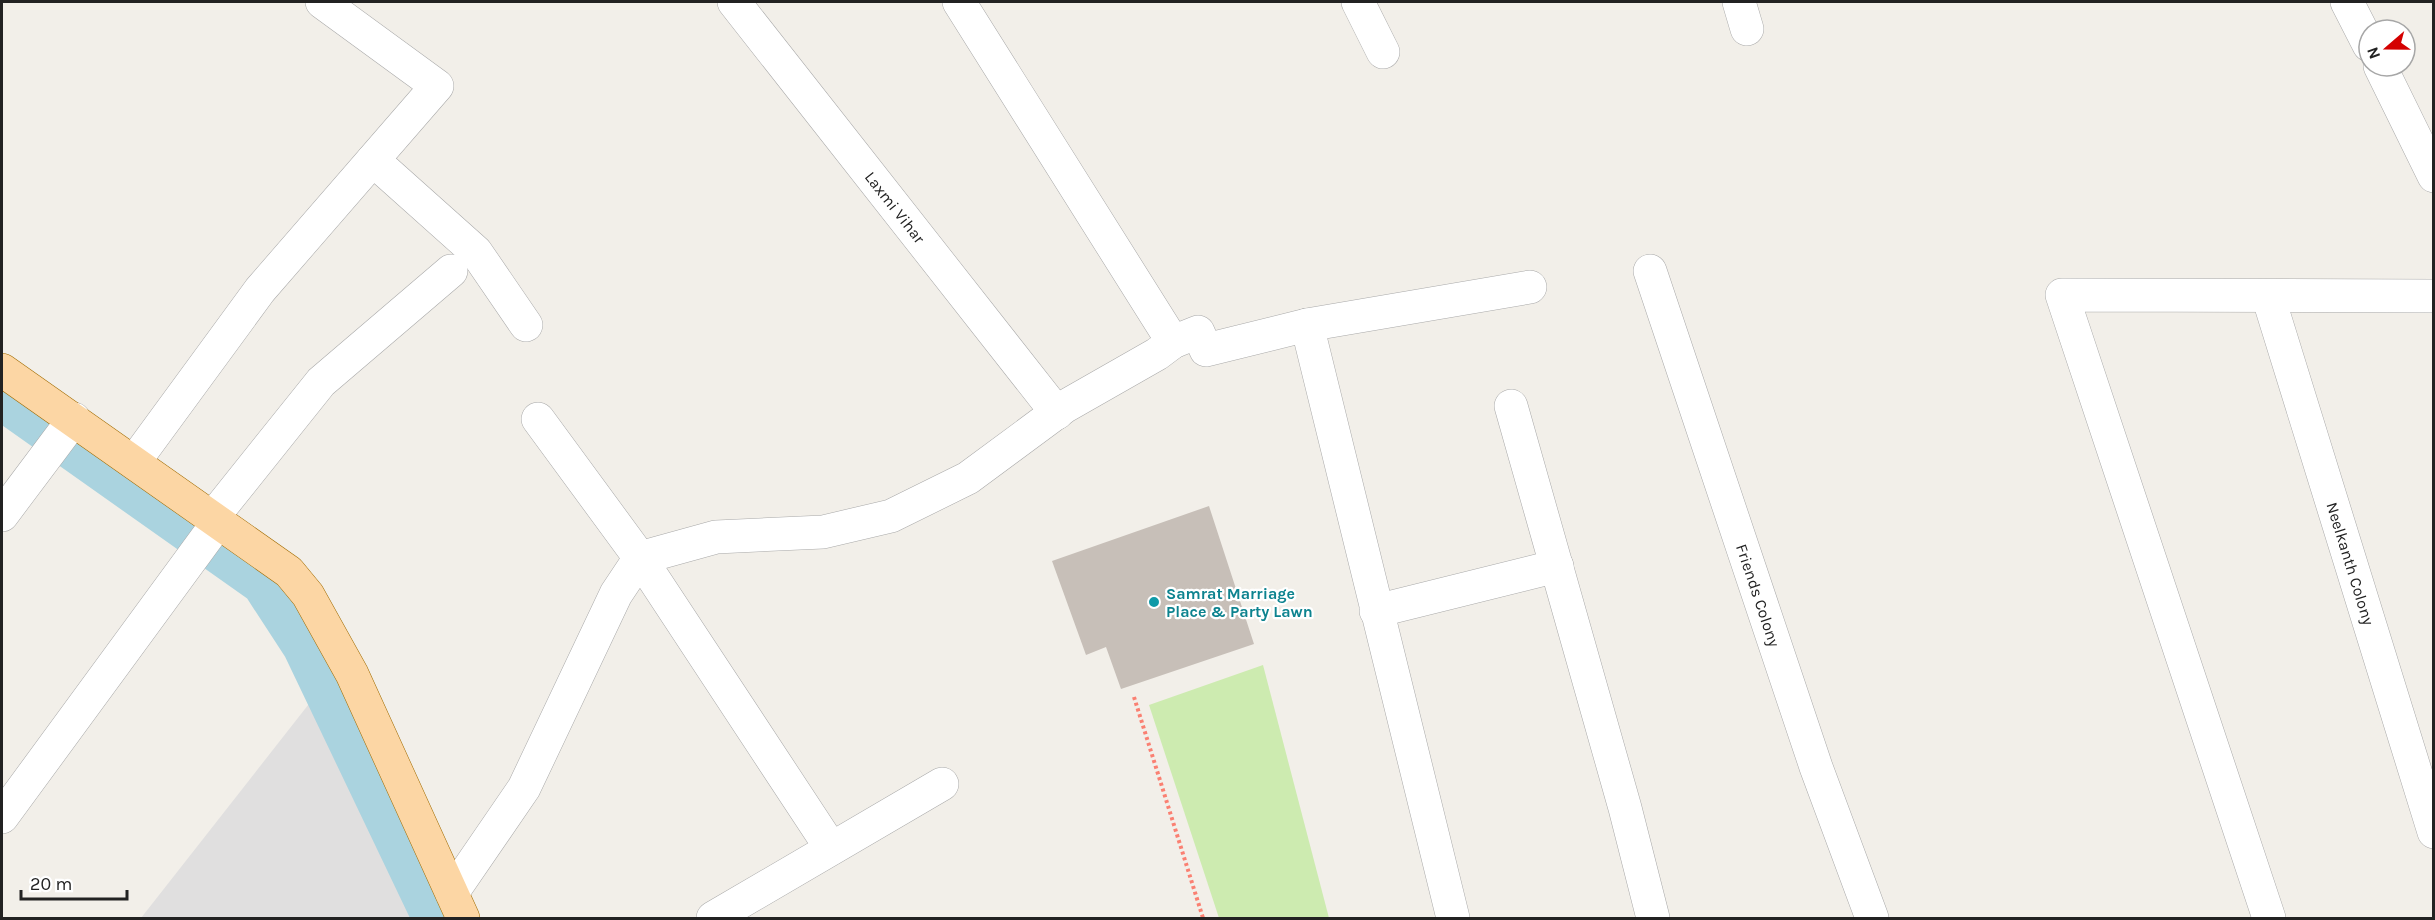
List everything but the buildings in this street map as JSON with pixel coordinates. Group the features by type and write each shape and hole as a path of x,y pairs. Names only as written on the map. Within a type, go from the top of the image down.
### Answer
{"main road":[{"path":"2,370 62,435 134,462 210,531 289,572 308,594 352,674 457,906"}],"street":[{"path":"134,462 260,290 437,86 322,2"},
{"name":"Laxmi Vihar","path":"734,2 1057,413"},
{"path":"959,2 1173,342"},
{"path":"1358,2 1383,52"},
{"path":"2347,2 2357,22"},
{"path":"2386,78 2433,176"},
{"path":"373,160 476,252 526,325"},
{"name":"Friends Colony","path":"1650,271 1816,767 1872,918"},
{"path":"2,817 321,382 451,272"},
{"path":"457,906 524,788 616,594 640,558 716,537 823,532 891,516 968,478 1057,413 1173,342 1198,332 1206,350 1307,325 1530,287"},
{"path":"2269,918 2062,295 2433,296"},
{"name":"Neelkanth Colony","path":"2268,296 2433,832"},
{"path":"1307,325 1453,918"},
{"path":"1511,406 1653,918"},
{"path":"538,419 640,558 831,848"},
{"path":"2,515 62,435"},
{"path":"1376,611 1557,566"},
{"path":"712,918 942,784"}],"path":[{"path":"1134,697 1203,918"}],"shaded area":[{"path":"312,700 416,918 141,918"}],"green space":[{"path":"1263,665 1329,918 1219,918 1149,705"}],"waterway":[{"path":"2,402 261,585 302,648 431,918"}],"place":[{"name":"Samrat Marriage Place & Party Lawn","path":"1154,602"}]}
